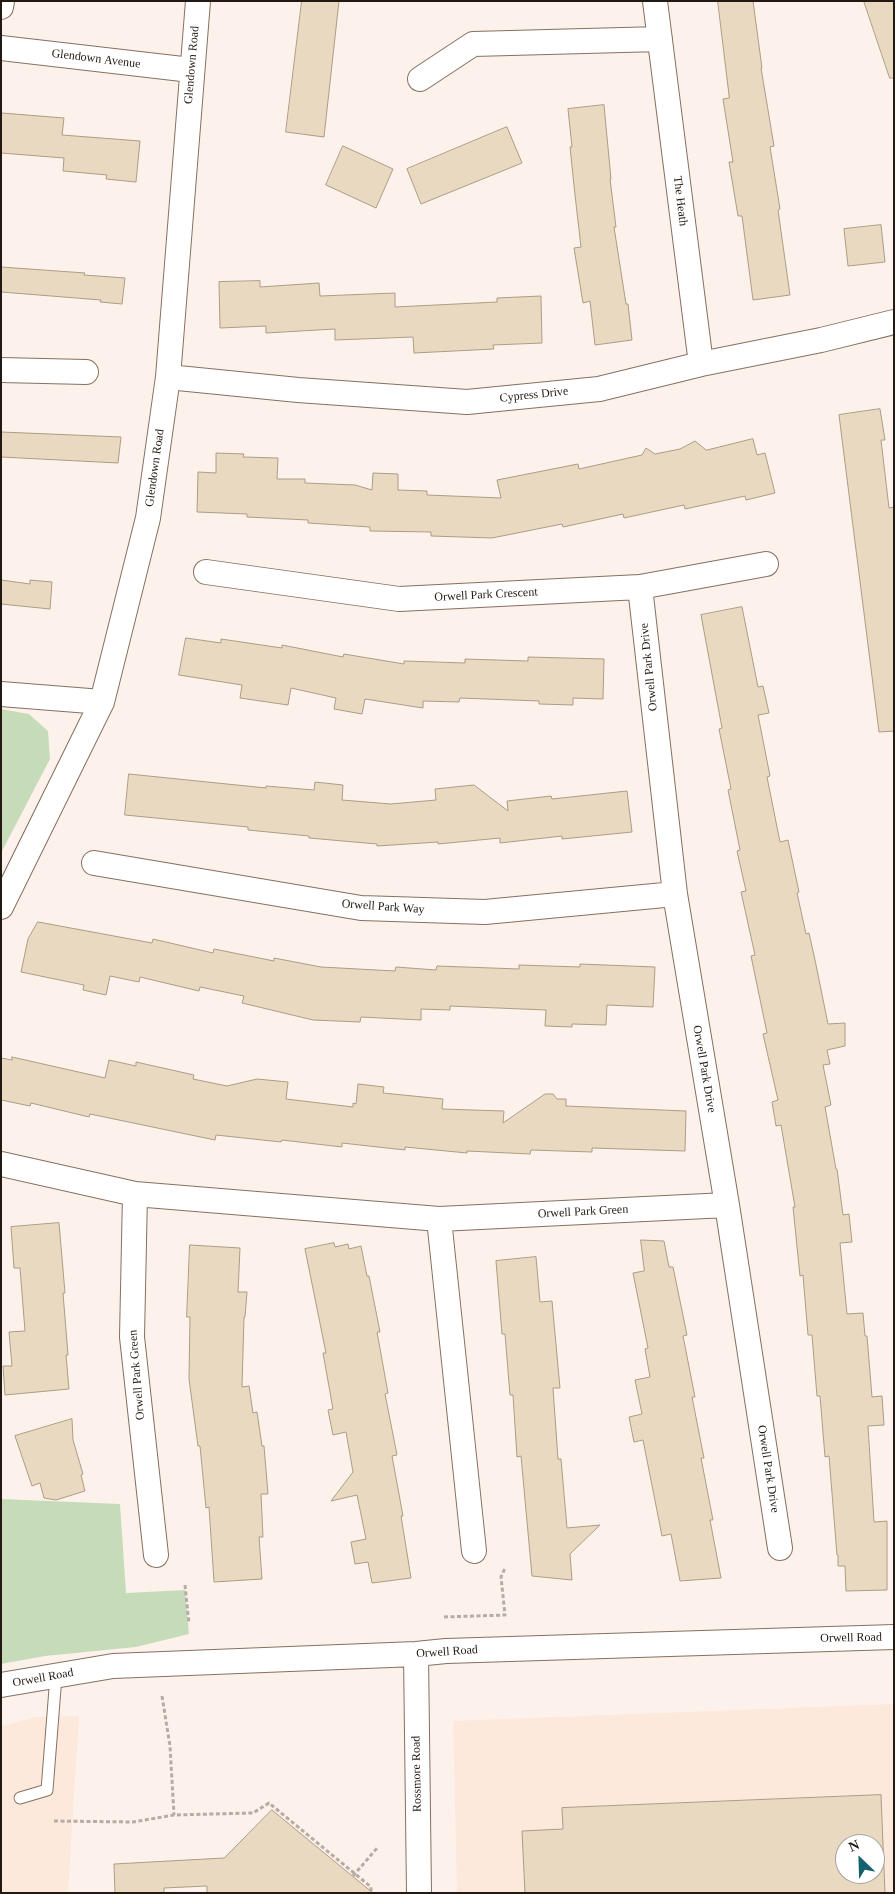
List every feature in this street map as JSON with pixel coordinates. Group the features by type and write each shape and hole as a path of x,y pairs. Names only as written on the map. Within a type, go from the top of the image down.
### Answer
{"street":[{"path":"1,7 2,1"},
{"name":"Glendown Road","path":"1,907 102,702 148,518 168,377 198,1"},
{"name":"The Heath","path":"655,1 701,364"},
{"path":"420,79 473,44 660,39"},
{"name":"Glendown Avenue","path":"1,48 191,70"},
{"name":"Cypress Drive","path":"168,377 298,390 467,402 599,389 701,364 821,340 894,322"},
{"path":"1,370 86,372"},
{"name":"Orwell Park Crescent","path":"206,572 398,599 640,588 766,564"},
{"name":"Orwell Park Drive","path":"640,588 675,894 727,1205 780,1548"},
{"path":"1,694 102,702"},
{"name":"Orwell Park Way","path":"94,863 361,908 485,912 675,894"},
{"name":"Orwell Park Green","path":"1,1164 135,1194 440,1219 727,1205"},
{"name":"Orwell Park Green","path":"135,1194 132,1337 156,1555"},
{"path":"440,1219 474,1551"},
{"name":"Orwell Road","path":"1,1685 113,1666 416,1654 446,1651 894,1637"},
{"name":"Rossmore Road","path":"416,1654 419,1893"}],"lane":[{"path":"20,1798 48,1790 56,1676"}],"path":[{"path":"444,1617 505,1615 501,1577 505,1568"},
{"path":"185,1585 189,1624"},
{"path":"162,1696 170,1746 174,1815"},
{"path":"54,1820 133,1822 174,1815 253,1813 269,1803 354,1875 371,1887 371,1893"},
{"path":"354,1875 378,1847"}],"shaded area":[{"path":"894,1704 894,1893 457,1893 453,1721"},
{"path":"79,1716 68,1893 1,1893 1,1726 36,1717"}],"green space":[{"path":"1,709 29,714 48,731 50,759 1,853"},
{"path":"1,1499 120,1504 126,1593 185,1590 189,1634 136,1647 45,1656 1,1664"}],"building":[{"path":"302,1 339,1 324,137 286,132"},
{"path":"718,1 753,1 761,68 774,146 770,147 780,209 778,210 790,295 753,300 742,216 738,216 729,162 733,162 723,99 729,98"},
{"path":"864,1 894,1 894,78 890,78"},
{"path":"604,105 616,227 614,227 626,304 628,304 632,340 595,345 590,301 583,303 574,248 581,247 570,147 572,147 568,109"},
{"path":"2,113 64,118 62,135 140,141 136,182 106,179 107,175 63,171 64,158 1,153"},
{"path":"507,127 522,163 421,204 407,169"},
{"path":"343,146 393,169 376,208 326,185"},
{"path":"881,225 885,262 848,266 844,229"},
{"path":"1,267 125,278 122,304 100,302 101,300 1,292"},
{"path":"260,281 260,287 319,283 320,296 395,293 395,307 497,302 497,298 541,296 542,343 493,345 494,349 414,353 413,337 335,340 335,329 266,333 266,326 220,328 219,282"},
{"path":"880,409 885,440 881,440 889,508 894,507 894,731 879,732 839,415"},
{"path":"1,432 121,437 118,463 1,457"},
{"path":"753,439 757,455 765,453 775,493 746,500 745,496 685,509 684,505 624,518 623,514 563,527 562,524 492,538 431,536 431,532 370,531 370,527 308,523 308,520 247,517 247,514 197,512 198,472 216,473 216,453 244,454 243,457 278,458 277,479 305,479 305,483 355,485 372,490 373,473 398,474 398,490 427,491 427,495 501,498 497,480 578,464 579,469 642,455 646,448 655,454 680,449 695,441 706,450"},
{"path":"1,580 30,584 30,580 52,582 50,609 1,604"},
{"path":"742,607 758,687 763,686 769,713 758,715 770,776 767,777 780,842 788,840 799,892 797,893 806,934 809,933 828,1024 845,1023 845,1046 827,1050 830,1064 823,1065 831,1105 825,1107 837,1169 843,1215 849,1214 852,1242 840,1243 847,1314 863,1313 865,1336 867,1336 872,1397 882,1396 884,1425 868,1426 874,1522 887,1521 887,1590 846,1591 845,1566 838,1566 829,1456 825,1457 812,1335 808,1335 803,1275 800,1276 793,1207 795,1207 781,1125 776,1126 772,1102 778,1100 763,1034 767,1033 751,956 755,955 741,892 746,891 737,851 740,850 728,790 731,789 719,729 722,728 701,615"},
{"path":"186,638 221,643 221,639 282,648 282,645 343,657 344,654 404,664 404,661 465,663 465,659 528,661 528,657 604,659 603,699 573,698 573,705 539,704 539,701 460,698 459,702 423,701 423,708 365,699 362,714 334,709 336,698 291,688 288,705 240,698 242,685 179,675"},
{"path":"129,774 266,788 266,786 314,790 315,782 343,785 342,800 391,804 436,800 435,789 474,785 508,811 507,801 551,796 552,799 627,791 632,832 562,839 562,836 500,843 500,838 438,844 438,842 377,846 377,844 248,830 248,827 125,815"},
{"path":"38,922 152,943 153,939 213,953 214,949 274,961 274,958 321,967 395,971 396,967 436,970 437,966 519,969 519,965 580,967 580,964 655,967 653,1007 607,1005 606,1025 572,1024 572,1027 545,1026 546,1010 450,1006 450,1010 421,1009 421,1020 361,1017 360,1022 313,1020 242,1003 244,996 200,987 199,991 140,977 139,982 110,976 106,995 83,990 84,985 21,972 28,939"},
{"path":"12,1057 105,1078 109,1060 136,1066 136,1062 194,1075 193,1079 227,1086 257,1079 288,1082 286,1099 353,1107 353,1103 356,1104 358,1084 384,1087 383,1093 443,1099 442,1109 504,1111 503,1123 545,1094 553,1094 557,1099 566,1099 566,1106 686,1111 685,1151 592,1148 592,1152 531,1150 530,1154 467,1151 467,1153 405,1147 405,1150 342,1143 342,1147 216,1135 215,1140 90,1114 89,1117 31,1103 30,1106 1,1100 1,1058 12,1060"},
{"path":"59,1223 65,1293 63,1293 69,1389 5,1395 3,1366 12,1366 9,1332 25,1331 20,1268 14,1268 11,1227"},
{"path":"641,1240 664,1241 669,1267 673,1267 687,1335 683,1336 695,1397 692,1397 704,1458 701,1458 713,1520 710,1520 721,1578 680,1581 671,1534 662,1536 643,1440 634,1442 629,1417 642,1414 635,1380 650,1377 645,1349 648,1348 633,1273 644,1271"},
{"path":"334,1243 335,1247 348,1244 349,1249 361,1246 367,1276 369,1276 380,1332 377,1332 388,1393 385,1394 397,1455 392,1456 403,1516 401,1516 411,1578 372,1583 368,1562 355,1564 351,1542 366,1539 357,1495 331,1501 353,1472 346,1432 333,1435 328,1410 333,1409 323,1353 326,1353 305,1249"},
{"path":"190,1245 240,1248 238,1292 247,1292 244,1317 242,1387 249,1386 253,1413 257,1412 262,1446 264,1446 268,1494 261,1494 263,1537 259,1537 262,1579 214,1582 209,1507 206,1508 200,1446 198,1446 189,1379 190,1317 187,1317"},
{"path":"536,1257 540,1302 552,1301 560,1388 553,1388 558,1459 561,1459 567,1528 600,1525 570,1554 572,1580 532,1576 521,1456 517,1457 513,1395 510,1395 505,1334 502,1334 496,1261"},
{"path":"72,1419 73,1440 83,1474 81,1475 85,1491 56,1500 44,1498 40,1483 32,1486 15,1436"},
{"path":"881,1795 883,1834 835,1834 835,1884 885,1884 885,1893 525,1893 522,1831 563,1829 562,1808"},
{"path":"272,1810 373,1893 207,1893 207,1886 164,1888 164,1893 115,1893 114,1864 224,1858"}]}
